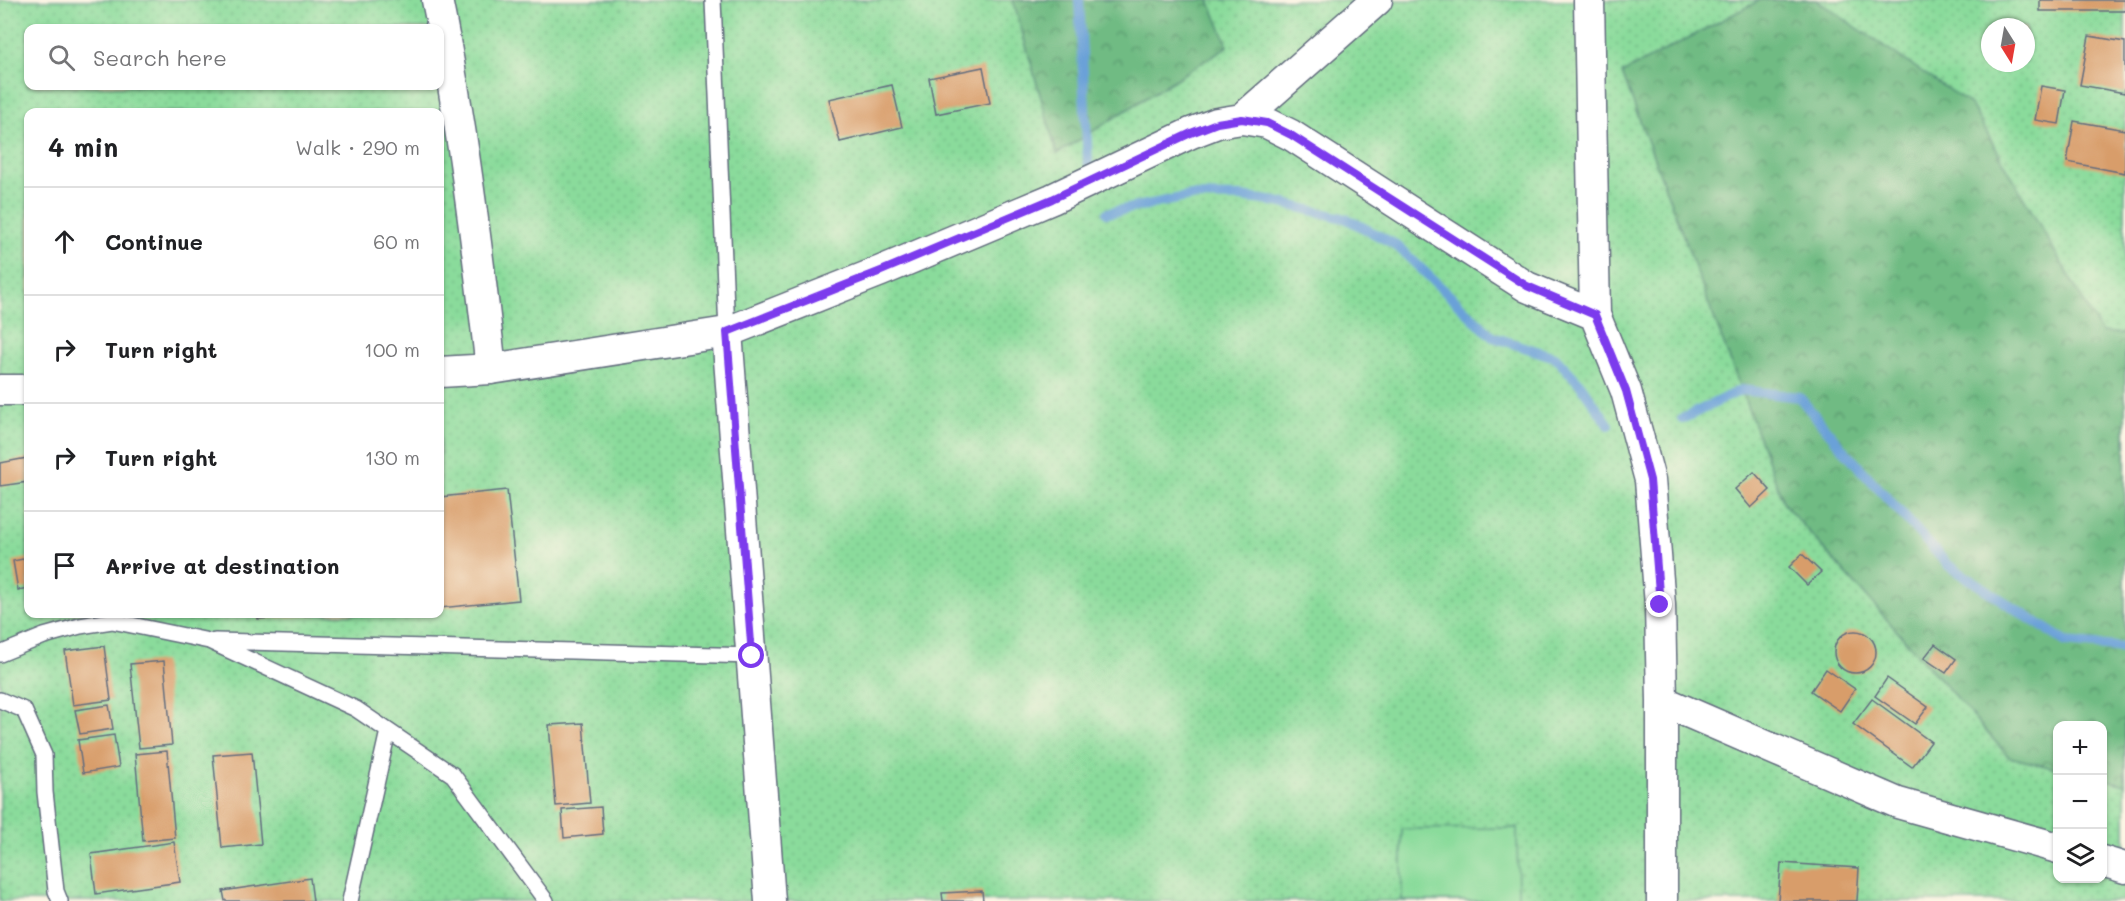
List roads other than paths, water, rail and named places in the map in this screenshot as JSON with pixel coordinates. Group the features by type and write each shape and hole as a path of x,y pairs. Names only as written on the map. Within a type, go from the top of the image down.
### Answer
{"street":[{"path":"437,0 442,24"},
{"path":"1242,119 1377,0"},
{"path":"1589,0 1595,315 1626,391 1650,480 1660,605 1662,901"},
{"path":"444,34 468,178 491,369"},
{"path":"444,372 491,369 727,332 881,271 1052,199 1191,133 1217,123 1242,119 1267,123 1291,135 1527,286 1595,315"},
{"path":"727,332 770,901"},
{"path":"0,390 24,390"},
{"path":"1662,702 1898,803 2053,847"},
{"path":"2107,862 2125,868"}],"lane":[{"path":"713,0 727,332"},
{"path":"0,654 44,636 80,626 112,621 209,641 752,656"},
{"path":"209,641 356,709 453,775 546,901"},
{"path":"0,700 24,710 44,755 47,814 56,891 60,901"},
{"path":"350,901 388,731"}],"waterway":[{"path":"1079,0 1088,162"},
{"path":"1107,213 1191,196 1241,197 1277,202 1347,219 1396,245 1493,337 1555,357 1580,384 1609,425"},
{"path":"1682,419 1741,390 1799,397 1948,565 2066,642 2125,648"}]}
